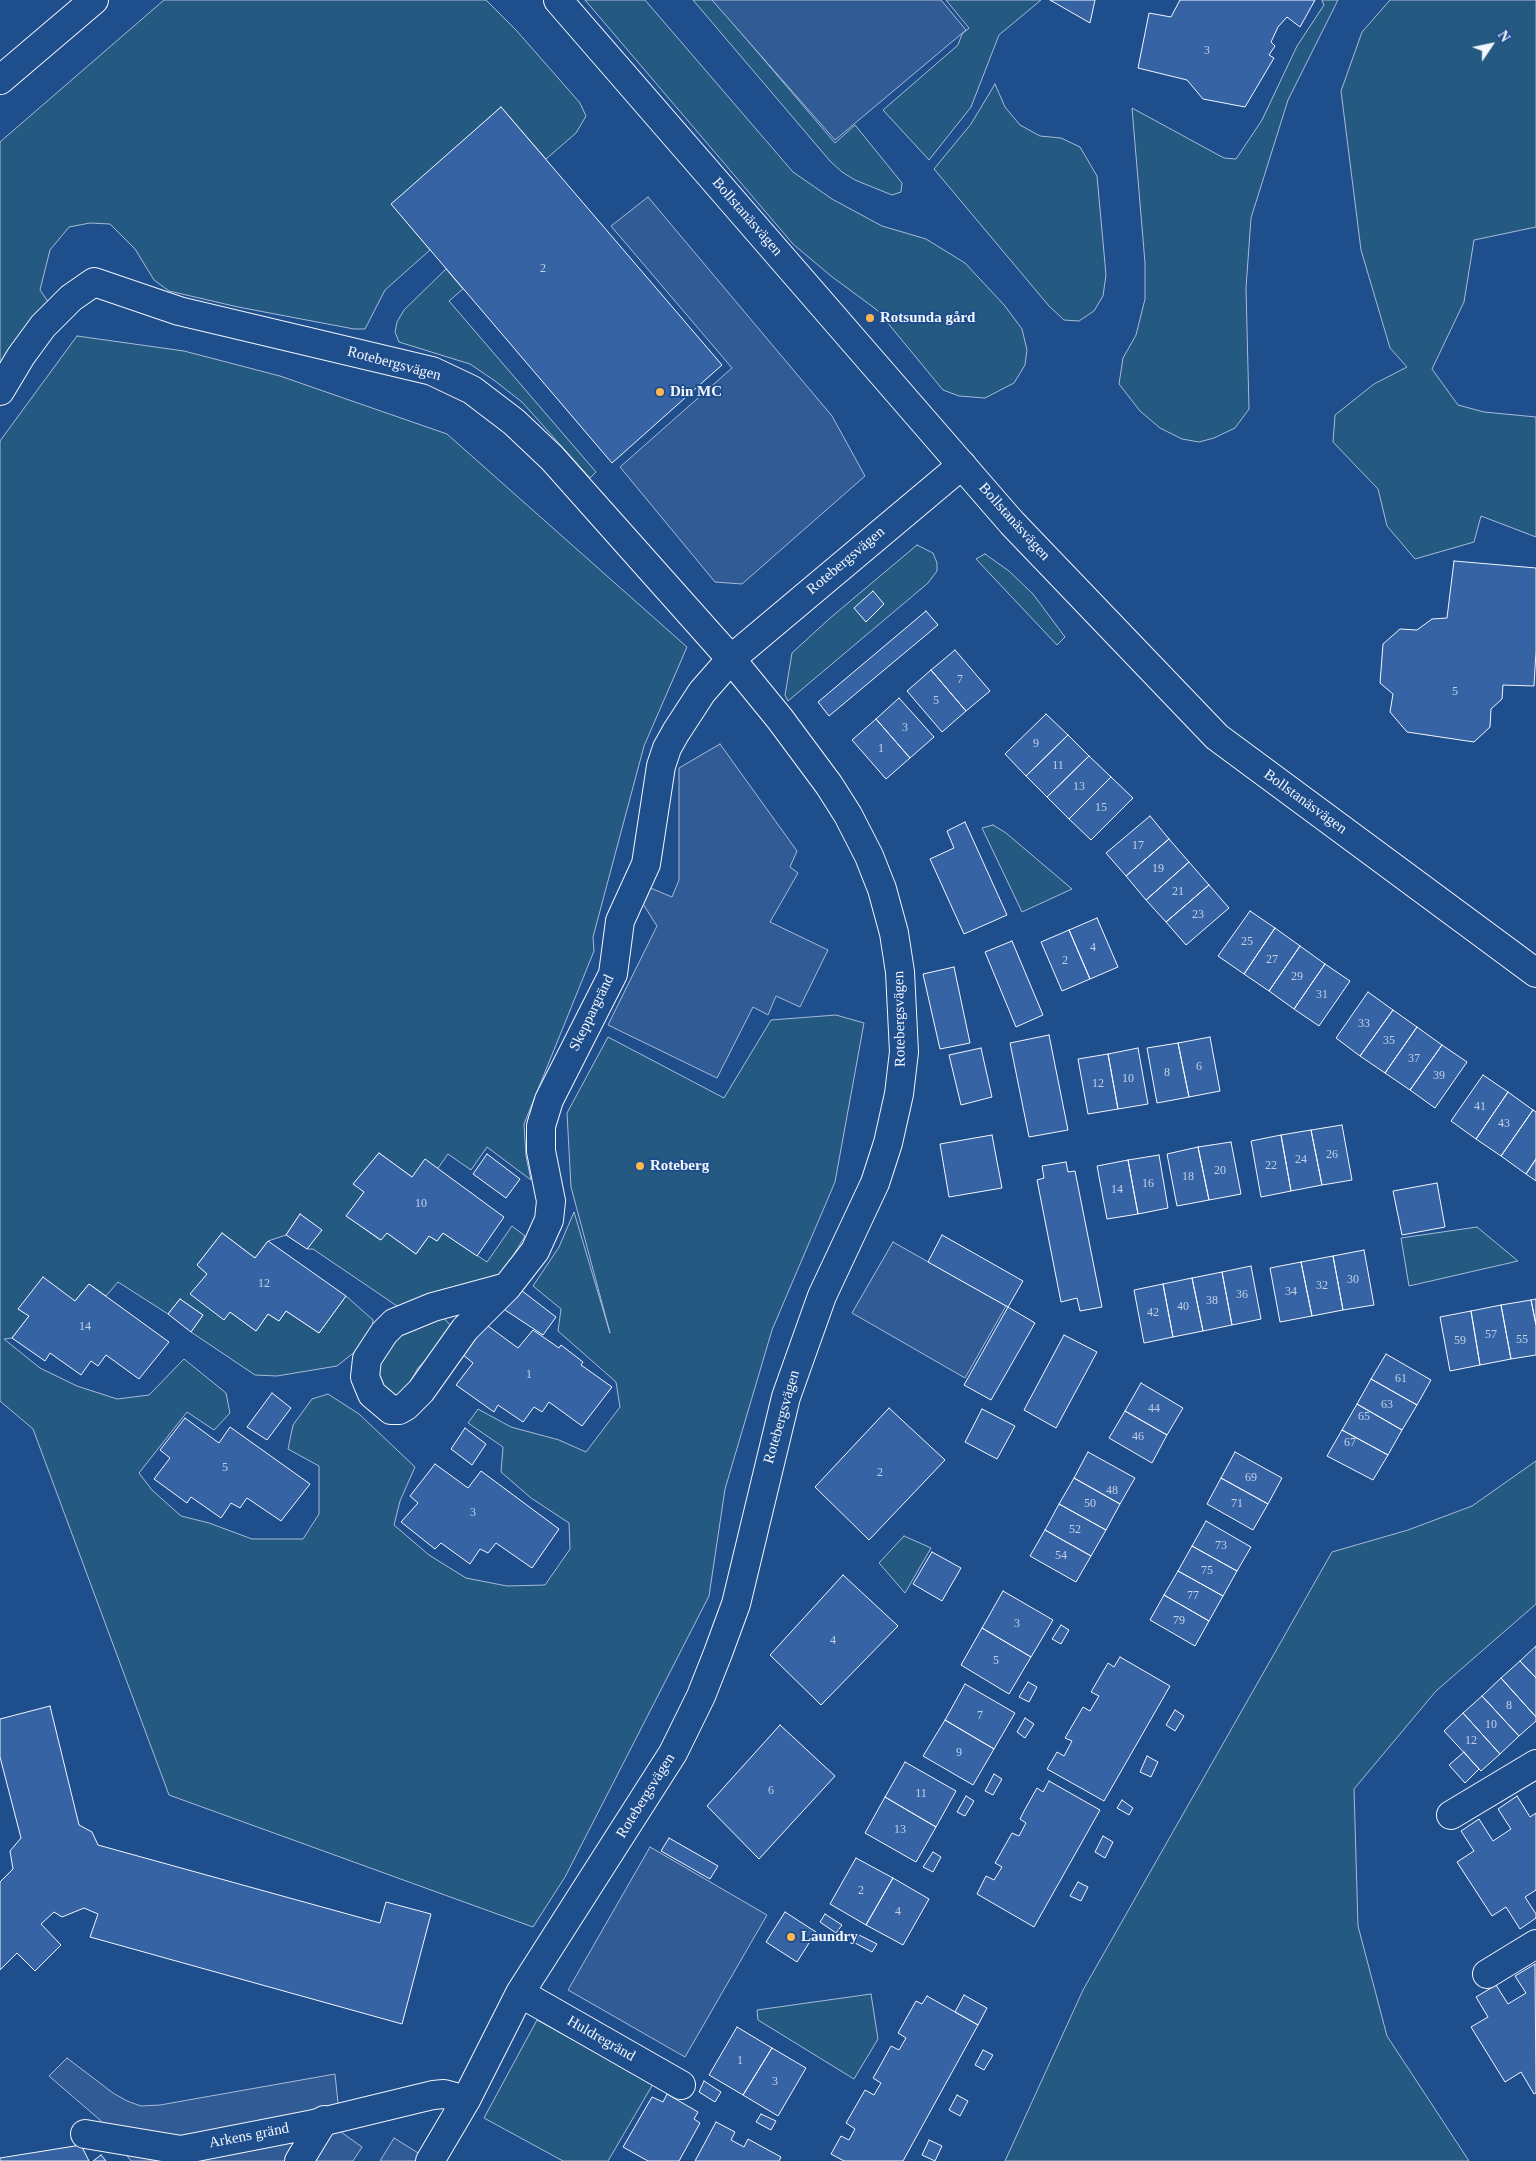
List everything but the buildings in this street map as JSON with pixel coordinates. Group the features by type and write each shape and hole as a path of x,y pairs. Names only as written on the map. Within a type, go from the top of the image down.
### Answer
{"main road":[{"path":"0,80 94,0"},
{"name":"Bollstanäsvägen","path":"558,0 1012,523 1217,737 1536,973"},
{"name":"Rotebergsvägen","path":"0,391 43,326 72,298 94,282 179,311 432,371 472,390 494,405 552,458 731,659 780,718 829,785 848,815 869,856 882,890 894,933 900,972 904,1052 899,1094 888,1143 874,1183 822,1296 786,1397 736,1604 700,1696 673,1752 641,1806 520,1993 466,2100 430,2161"},
{"name":"Rotebergsvägen","path":"731,659 962,465"},
{"name":"Skeppargränd","path":"507,1287 433,1307 394,1323 384,1333 367,1359 365,1377 372,1394 391,1410 399,1410 406,1406 421,1391 464,1329 507,1287 535,1251 548,1220 551,1201 541,1152 541,1126 549,1100 613,974 620,921 646,864 661,766 667,748 702,692 731,659"},
{"path":"1451,1815 1536,1764"},
{"path":"1487,1974 1536,1944"},
{"name":"Huldregränd","path":"520,1993 681,2085"},
{"name":"Arkens gränd","path":"85,2134 181,2150 309,2125 433,2095 444,2094 466,2100"},
{"name":"Arkens gränd","path":"299,2161 319,2132 324,2120"}],"shaded area":[{"path":"164,0 486,0 516,30 580,103 586,116 576,133 546,159 501,107 392,204 430,250 385,290 365,329 354,329 238,307 169,291 154,280 135,249 110,224 90,223 69,227 50,250 40,290 49,303 0,381 0,142"},
{"path":"585,0 645,0 793,172 832,199 882,226 926,239 965,263 1005,306 1022,329 1027,350 1025,365 1014,383 985,398 959,396 943,390 877,310 831,276 793,244"},
{"path":"693,0 713,0 835,143 855,125 902,183 901,192 892,195 855,180 830,161"},
{"path":"712,0 941,0 966,30 835,140"},
{"path":"946,0 1041,0 999,35 971,107 929,160 883,110 958,45 962,34 969,28"},
{"path":"1322,0 1338,0 1288,100 1251,218 1246,288 1249,409 1235,428 1214,438 1199,442 1182,439 1160,428 1140,411 1119,384 1123,358 1136,335 1145,299 1145,263 1132,108 1224,158 1236,159 1262,120 1297,46 1324,5"},
{"path":"1390,0 1536,0 1536,227 1474,240 1464,302 1432,369 1458,405 1484,412 1536,417 1536,537 1481,516 1474,542 1415,559 1387,526 1378,489 1333,442 1335,415 1374,384 1407,367 1390,348 1361,250 1341,91 1362,32"},
{"path":"995,84 1005,107 1020,125 1040,136 1061,138 1080,147 1097,176 1106,275 1103,296 1094,311 1079,321 1064,320 1049,306 934,169 971,124"},
{"path":"648,197 832,416 865,476 742,584 715,582 620,467 732,368 611,226"},
{"path":"446,269 463,289 449,301 596,472 590,478 522,402 495,381 470,364 399,342 395,332 397,322 404,310"},
{"path":"77,336 184,351 280,376 447,434 687,647 644,746 593,937 594,951 524,1124 526,1156 531,1180 487,1147 471,1170 448,1154 438,1168 412,1177 379,1153 354,1183 364,1192 347,1216 380,1240 387,1233 416,1254 429,1236 437,1241 443,1233 487,1262 512,1226 525,1236 501,1276 427,1299 397,1306 313,1249 307,1249 321,1230 300,1214 286,1235 268,1241 255,1258 222,1233 197,1265 207,1274 224,1319 230,1312 256,1331 268,1314 279,1321 286,1311 319,1333 346,1296 373,1320 372,1330 356,1351 337,1366 277,1376 255,1375 191,1332 203,1315 180,1299 168,1314 118,1282 106,1296 89,1284 75,1301 19,1309 29,1316 12,1338 4,1339 40,1368 77,1386 117,1399 149,1395 184,1359 226,1393 230,1413 214,1430 187,1412 139,1473 152,1490 181,1516 209,1523 252,1539 303,1539 319,1514 319,1466 288,1449 293,1425 312,1399 328,1394 359,1414 415,1467 400,1501 394,1525 429,1555 466,1578 507,1586 545,1585 570,1549 569,1523 531,1498 501,1472 503,1447 468,1423 478,1409 511,1427 559,1440 586,1452 620,1407 616,1382 558,1331 561,1309 533,1286 559,1247 574,1212 610,1333 571,1187 567,1113 608,1037 724,1098 771,1020 836,1015 864,1023 835,1182 772,1330 725,1489 709,1596 565,1877 533,1927 169,1795 33,1429 0,1401 0,441"},
{"path":"917,545 933,553 937,563 937,571 928,583 788,701 785,695 792,653 829,619"},
{"path":"985,554 1009,571 1033,594 1065,637 1057,645 976,559"},
{"path":"720,744 797,851 790,867 798,873 770,922 828,950 800,1007 776,996 768,1015 753,1007 717,1078 608,1025 657,926 638,896 641,884 672,897 679,880 679,768"},
{"path":"993,825 1006,833 1072,889 1022,912 982,828"},
{"path":"1477,1227 1518,1261 1409,1286 1401,1238"},
{"path":"893,1242 1006,1306 965,1378 852,1313"},
{"path":"443,1317 450,1325 447,1337 418,1368 406,1390 397,1395 377,1387 377,1366 390,1345 404,1331"},
{"path":"1536,1461 1536,1604 1436,1691 1354,1789 1358,1926 1387,2036 1469,2161 1005,2161 1083,1990 1332,1552 1408,1530 1472,1506"},
{"path":"904,1536 931,1548 905,1593 879,1563"},
{"path":"650,1847 767,1915 685,2057 568,1990"},
{"path":"871,1994 878,2039 854,2079 758,2020 757,2010"},
{"path":"537,2020 653,2084 608,2161 563,2161 484,2118"},
{"path":"67,2058 113,2093 141,2106 160,2105 335,2074 341,2132 362,2147 353,2161 131,2161 100,2120 49,2076"},
{"path":"394,2138 428,2159 427,2161 380,2161"}],"place":[{"name":"Rotsunda gård","path":"870,318"},
{"name":"Din MC","path":"660,392"},
{"name":"Roteberg","path":"640,1166"},
{"name":"Laundry","path":"791,1937"}]}
